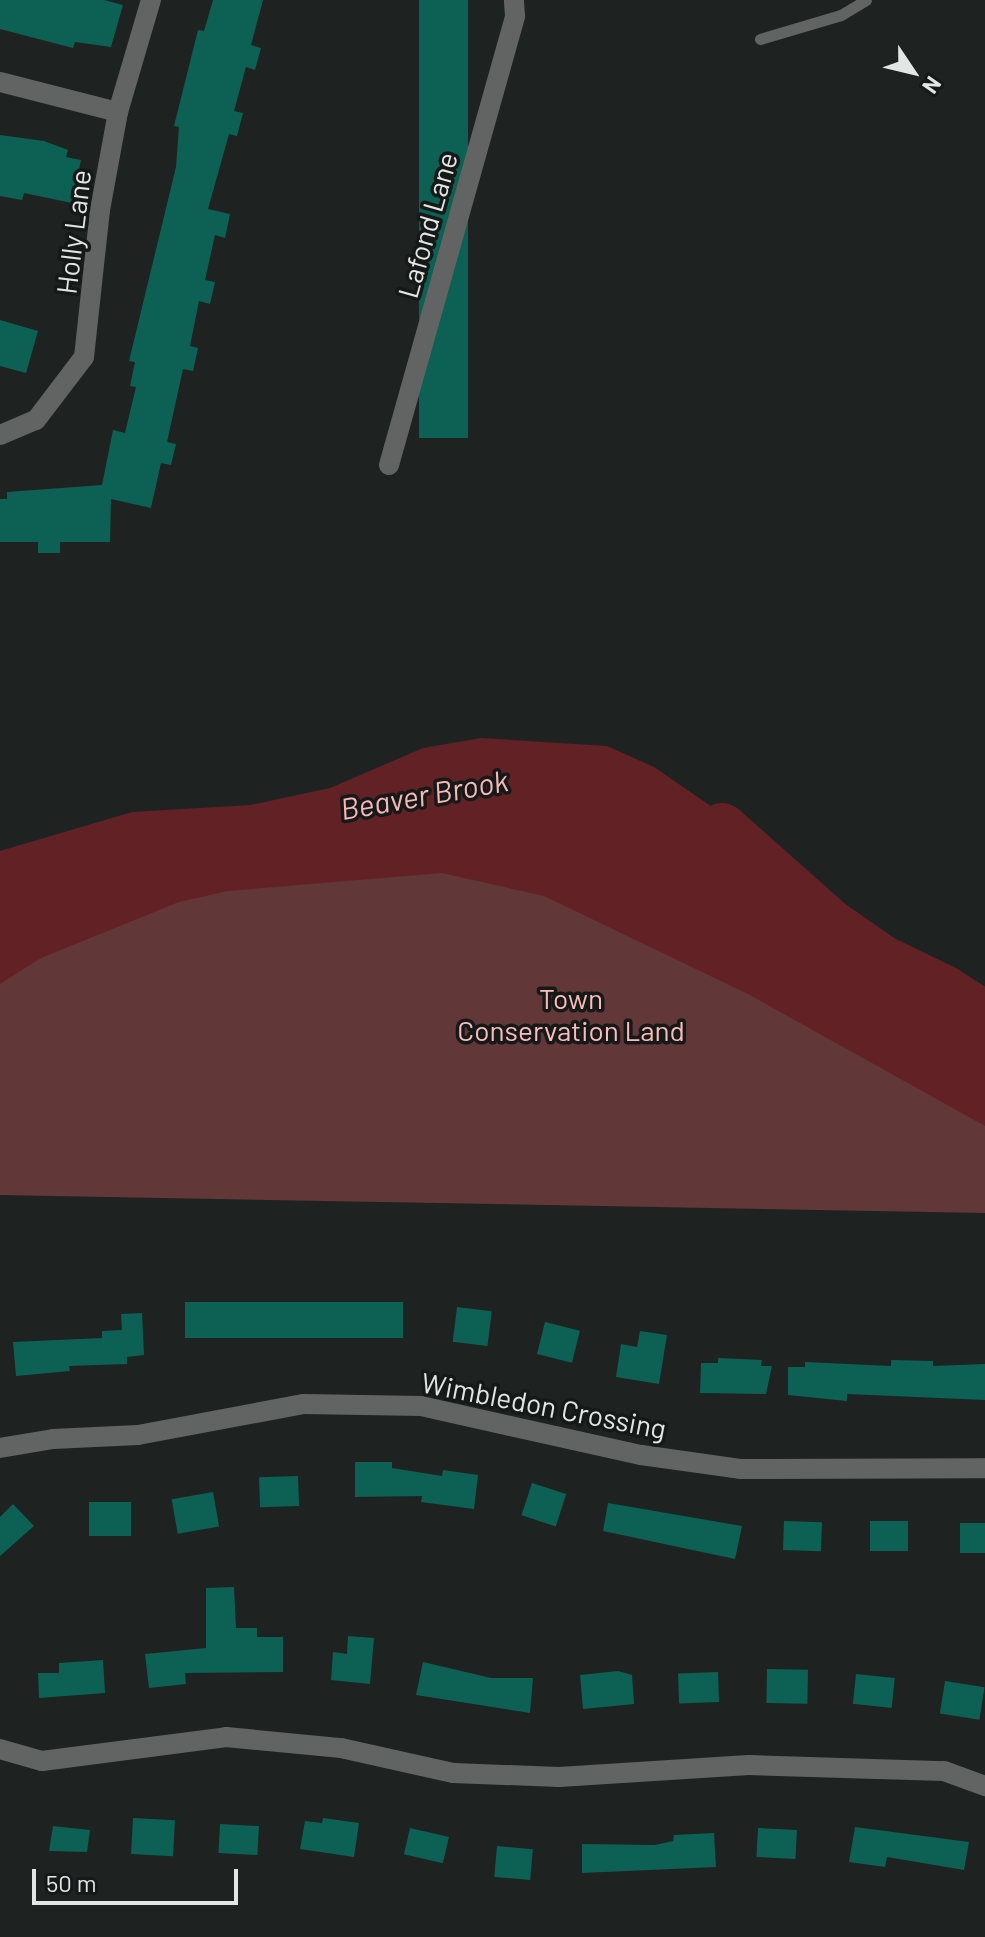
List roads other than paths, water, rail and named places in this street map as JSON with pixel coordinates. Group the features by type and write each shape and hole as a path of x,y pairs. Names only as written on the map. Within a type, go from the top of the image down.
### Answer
{"street":[{"name":"Holly Lane","path":"0,435 36,420 84,357 100,210 118,112 151,0"},
{"name":"Lafond Lane","path":"389,465 515,16 514,0"},
{"path":"0,82 118,112"},
{"name":"Wimbledon Crossing","path":"0,1448 138,1435 304,1404 392,1406 478,1415 641,1455 740,1469 985,1468"},
{"path":"0,1749 42,1761 226,1737 341,1748 453,1773 559,1777 749,1765 944,1771 985,1786"}],"lane":[{"path":"760,39 841,15 866,0"}],"water":[{"path":"481,738 607,746 654,767 718,811 763,862 779,892 843,959 954,1021 985,1029 985,1126 748,994 544,896 442,873 228,891 179,902 41,958 0,984 0,851 132,812 250,805 330,788 423,748"}],"waterway":[{"name":"Beaver Brook","path":"722,828 829,923 882,960 944,990 985,1016"}],"park label":[{"name":"Town Conservation Land","path":"571,1014"}]}
